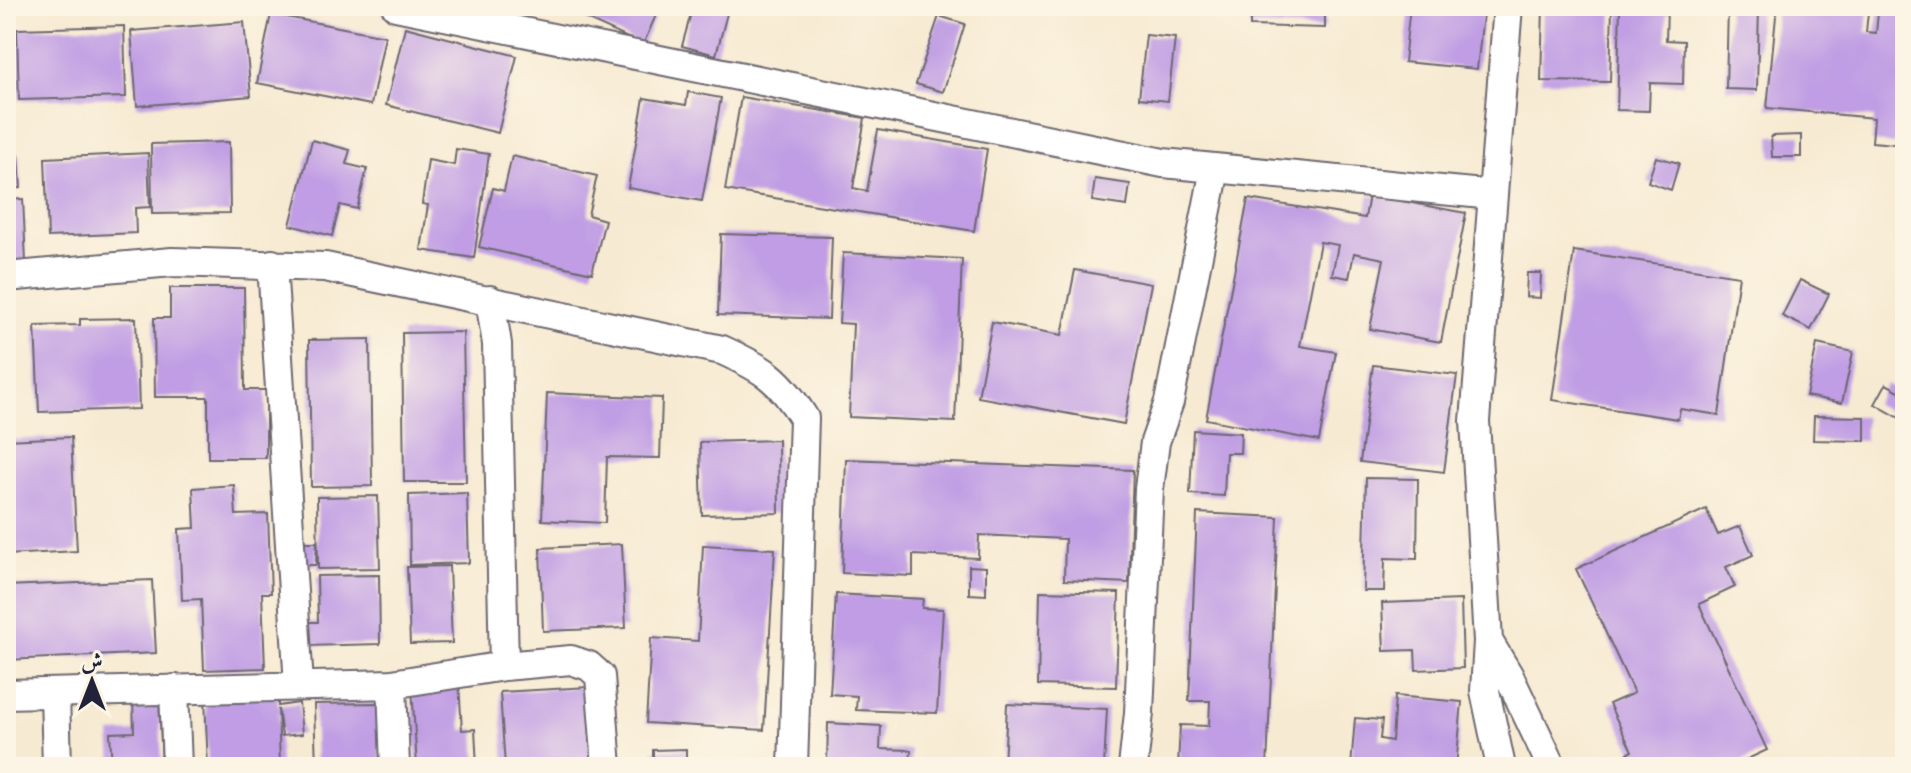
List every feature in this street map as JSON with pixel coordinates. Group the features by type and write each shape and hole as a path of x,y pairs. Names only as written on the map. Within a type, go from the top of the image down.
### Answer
{"street":[{"path":"396,6 867,105 1163,163 1493,195"},
{"path":"1501,767 1485,691 1488,641 1475,421 1508,6"},
{"path":"1133,767 1139,713 1149,489 1155,442 1169,402 1215,169"},
{"path":"6,277 172,262 272,264 359,272 722,350 755,365 785,387 804,418 793,767"},
{"path":"272,264 299,685"},
{"path":"490,300 497,344 504,666"},
{"path":"1488,641 1509,676 1552,767"},
{"path":"6,694 392,684 504,666 571,660 589,666 600,676 607,767"},
{"path":"392,684 395,767"},
{"path":"174,689 177,767"},
{"path":"55,694 57,767"}],"building":[{"path":"558,6 660,6 643,45"},
{"path":"693,6 729,6 716,55 682,46"},
{"path":"1250,6 1325,6 1325,28 1250,26"},
{"path":"1410,6 1484,6 1477,69 1404,62"},
{"path":"1543,6 1612,6 1610,82 1541,81"},
{"path":"1777,6 1868,12 1866,32 1876,33 1878,12 1905,15 1905,145 1872,142 1874,118 1767,108"},
{"path":"1728,7 1759,7 1757,90 1726,89"},
{"path":"1620,8 1667,9 1666,40 1684,41 1683,84 1650,83 1649,111 1617,110"},
{"path":"271,14 385,36 371,105 257,83"},
{"path":"939,16 965,24 943,92 916,84"},
{"path":"244,22 251,96 137,106 131,31"},
{"path":"124,26 126,97 19,100 17,29"},
{"path":"405,27 517,56 498,133 386,105"},
{"path":"1146,35 1175,38 1168,101 1139,98"},
{"path":"688,92 721,98 702,201 628,188 644,98 686,105"},
{"path":"741,97 865,118 853,188 867,191 878,130 987,149 974,231 725,190"},
{"path":"1801,135 1801,157 1772,157 1771,136"},
{"path":"312,140 350,150 346,164 367,169 357,209 340,205 332,236 290,225"},
{"path":"229,142 230,213 152,214 151,144"},
{"path":"456,149 489,154 474,258 421,250 428,205 422,204 428,160 454,165"},
{"path":"148,153 150,207 135,208 136,233 48,237 45,158"},
{"path":"6,155 19,155 21,188 6,189"},
{"path":"512,156 597,176 588,215 605,220 592,273 479,247 493,188 504,191"},
{"path":"1656,157 1679,163 1671,190 1648,182"},
{"path":"1095,179 1130,184 1127,206 1092,201"},
{"path":"1369,195 1466,213 1441,342 1370,329 1384,259 1354,253 1349,278 1332,275 1338,245 1320,242 1300,346 1336,352 1319,441 1206,419 1248,199 1365,218"},
{"path":"23,199 26,262 6,263 6,200"},
{"path":"721,234 832,237 829,319 718,315"},
{"path":"1574,251 1739,276 1719,415 1680,409 1678,419 1552,400"},
{"path":"843,253 962,259 955,422 849,417 853,324 839,323"},
{"path":"1075,270 1151,284 1124,424 978,397 992,322 1062,335"},
{"path":"1527,273 1541,273 1540,298 1526,297"},
{"path":"1800,280 1829,294 1811,330 1782,316"},
{"path":"170,288 244,288 245,390 266,390 266,458 208,458 208,397 155,397 154,318 170,318"},
{"path":"6,318 11,318 14,370 6,370"},
{"path":"136,318 139,409 39,412 35,326 80,325 80,319"},
{"path":"463,332 466,482 404,482 402,333"},
{"path":"370,339 372,486 311,487 309,340"},
{"path":"1817,344 1853,352 1842,403 1806,396"},
{"path":"1373,365 1457,375 1444,472 1360,462"},
{"path":"1886,384 1905,394 1905,421 1875,404"},
{"path":"547,393 662,398 660,458 607,457 605,523 542,520"},
{"path":"1814,416 1865,417 1865,441 1813,440"},
{"path":"1193,430 1241,433 1240,453 1226,453 1224,496 1190,494"},
{"path":"71,437 77,551 6,555 6,440"},
{"path":"778,440 779,513 702,515 700,442"},
{"path":"846,459 1133,470 1129,583 1064,580 1065,539 979,535 978,558 913,555 913,576 842,573"},
{"path":"1366,478 1418,479 1417,559 1385,558 1384,591 1363,591"},
{"path":"234,485 236,515 268,514 271,593 262,593 265,668 204,670 201,599 182,600 179,529 195,528 193,488"},
{"path":"467,493 469,563 410,565 409,495"},
{"path":"378,496 380,568 318,569 317,497"},
{"path":"1706,509 1718,535 1740,526 1753,555 1726,567 1735,587 1699,604 1767,750 1741,762 1743,767 1635,767 1628,753 1632,751 1609,704 1634,693 1576,569"},
{"path":"1197,513 1278,517 1267,767 1178,767 1180,725 1209,726 1210,701 1189,701"},
{"path":"300,542 317,542 316,565 299,565"},
{"path":"622,544 626,628 543,631 540,548"},
{"path":"703,545 775,549 764,730 646,723 651,638 698,641"},
{"path":"449,566 452,643 410,644 407,567"},
{"path":"969,566 986,567 986,595 969,594"},
{"path":"379,575 380,644 305,646 304,622 318,622 317,576"},
{"path":"152,580 156,653 6,660 6,586"},
{"path":"1040,591 1119,593 1116,687 1038,685"},
{"path":"836,594 923,599 922,608 943,609 937,713 856,710 857,696 830,694"},
{"path":"1461,600 1463,668 1416,670 1415,650 1384,651 1382,603"},
{"path":"459,684 462,730 475,729 477,767 417,767 412,687"},
{"path":"589,687 594,762 505,767 500,692"},
{"path":"278,696 278,706 299,703 302,734 282,736 278,709 280,764 208,767 205,698"},
{"path":"1395,696 1462,702 1456,767 1351,767 1355,718 1382,720 1380,739 1392,741"},
{"path":"159,698 162,767 112,767 110,733 134,732 133,699"},
{"path":"379,703 381,767 316,767 314,704"},
{"path":"1007,704 1107,709 1104,767 1004,767"},
{"path":"828,723 881,726 880,749 911,750 910,767 827,767"},
{"path":"686,749 686,767 653,767 653,750"}]}
